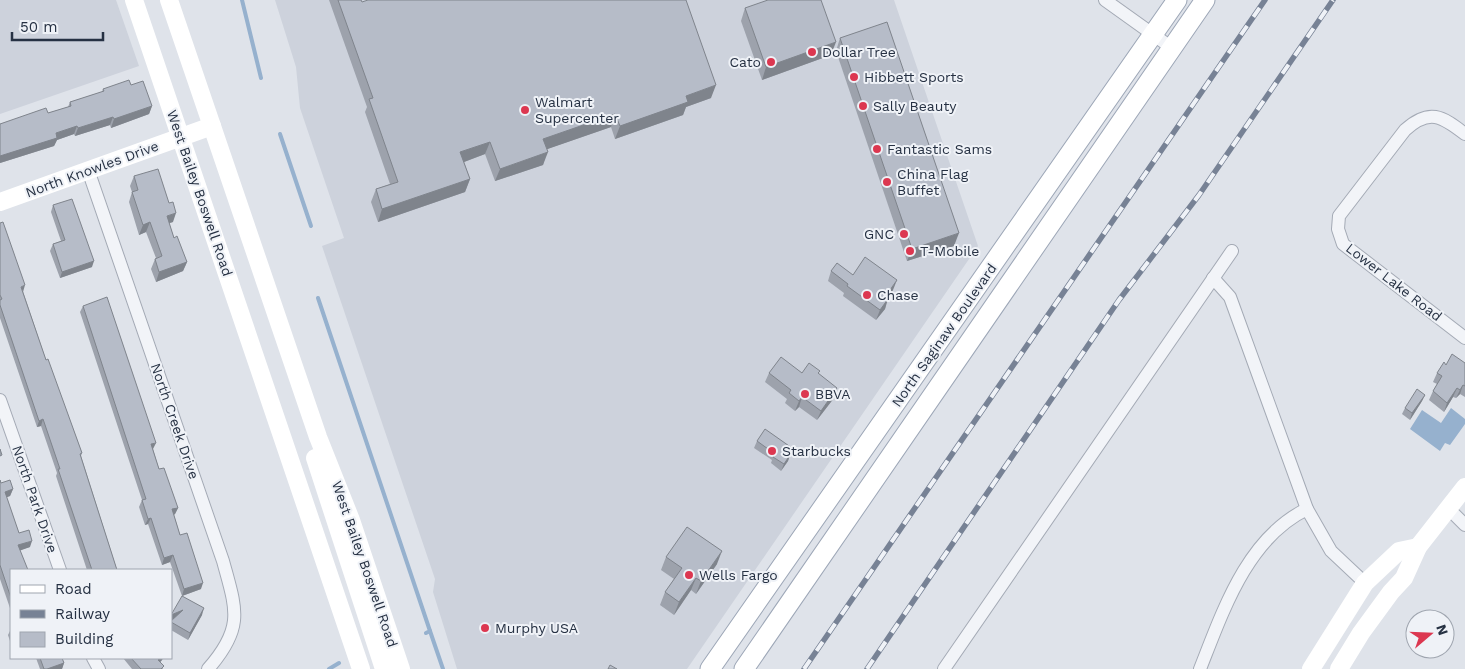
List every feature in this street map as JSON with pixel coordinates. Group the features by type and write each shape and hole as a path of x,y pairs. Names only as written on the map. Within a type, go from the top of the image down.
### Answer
{"main road":[{"name":"West Bailey Boswell Road","path":"134,0 360,669"},
{"name":"West Bailey Boswell Road","path":"170,0 296,375 350,520 401,669"},
{"name":"North Saginaw Boulevard","path":"710,669 1177,0"},
{"name":"North Saginaw Boulevard","path":"744,669 1205,0"},
{"name":"North Knowles Drive","path":"0,202 212,126"},
{"name":"West Bailey Boswell Road","path":"296,375 306,431 384,669"},
{"name":"West Bailey Boswell Road","path":"266,387 291,436 372,669"},
{"path":"1338,669 1377,611 1404,578 1418,547 1465,487"},
{"path":"1311,669 1365,583 1399,551 1418,547"},
{"path":"1365,583 1374,598 1377,611"}],"street":[{"path":"1105,0 1172,48"},
{"name":"Lower Lake Road","path":"1465,134 1441,117 1429,115 1416,120 1405,130 1339,216 1338,229 1344,244 1465,338"},
{"name":"North Creek Drive","path":"88,170 220,551 234,601 236,616 231,633 217,658 208,669"},
{"path":"944,669 1232,251"},
{"path":"1213,278 1230,297 1307,509 1331,551 1365,583"},
{"name":"North Park Drive","path":"0,400 60,569"},
{"path":"1448,508 1465,524"},
{"path":"1214,669 1201,667 1228,597 1264,542 1293,516 1307,509"}],"shaded area":[{"path":"0,0 116,0 139,66 0,114"},
{"path":"275,0 894,0 978,246 687,669 457,669 433,592 435,579 322,246 344,238 300,108 296,67"}],"water":[{"path":"1451,408 1465,419 1465,424 1450,445 1445,443 1440,451 1410,429 1422,410 1441,423"}],"building":[{"name":"Walmart Supercenter","path":"338,0 361,0 362,2 368,0 686,0 716,85 686,96 688,102 620,126 615,114 543,139 548,152 500,169 490,142 460,152 470,179 382,209 376,189 398,182 369,99 373,98"},
{"path":"768,0 821,0 836,42 766,67 745,8"},
{"path":"887,22 959,233 912,249 840,38"},
{"path":"129,80 131,85 143,81 152,106 114,119 113,117 78,128 77,126 56,133 57,138 0,156 0,124 46,108 48,113 71,106 70,102 104,91 103,89"},
{"path":"158,169 169,203 173,202 176,213 167,216 174,238 177,236 187,262 159,272 155,259 162,256 150,222 143,225 132,192 138,190 134,176"},
{"path":"72,199 94,261 62,272 53,244 65,240 53,205"},
{"path":"3,222 25,285 21,287 46,360 48,359 82,453 80,454 117,569 92,569 43,419 39,421 0,305 0,300 2,299 0,295 0,223"},
{"path":"865,257 897,280 885,297 888,299 880,310 847,286 848,284 831,271 837,263 853,275"},
{"path":"107,297 156,443 151,444 159,469 164,468 178,508 172,509 180,535 187,533 203,583 184,589 173,555 164,558 151,518 148,519 142,500 146,499 83,306"},
{"path":"1452,354 1465,363 1465,386 1463,385 1460,390 1457,388 1447,403 1433,391 1442,376 1437,373 1444,362 1446,365"},
{"path":"781,357 802,373 809,363 837,388 821,411 802,397 799,401 789,393 791,390 769,373"},
{"path":"1417,389 1425,395 1412,413 1405,408"},
{"path":"765,429 792,448 784,464 773,457 775,454 757,441"},
{"path":"0,480 1,483 10,480 13,489 5,492 19,533 29,530 32,541 18,545 28,569 10,569 10,595 0,565"},
{"name":"Wells Fargo","path":"687,527 722,551 701,581 696,578 679,602 665,592 682,568 666,557"},
{"path":"182,596 204,608 190,633 172,623 172,620 183,610 172,613"},
{"path":"40,659 62,659 64,663 44,669"},
{"path":"132,659 159,659 164,666 161,669 141,669"},
{"path":"610,665 617,669 608,669"}],"waterway":[{"path":"242,0 261,78"},
{"path":"280,134 311,226"},
{"path":"318,298 430,631 426,633"},
{"path":"430,631 443,669"},
{"path":"329,669 339,663"}],"railway":[{"path":"804,669 1265,0"},
{"path":"867,669 1119,300 1199,195 1333,0"}],"place":[{"name":"Dollar Tree","path":"812,52"},
{"name":"Cato","path":"771,62"},
{"name":"Hibbett Sports","path":"854,77"},
{"name":"Sally Beauty","path":"863,106"},
{"name":"Walmart Supercenter","path":"525,110"},
{"name":"Fantastic Sams","path":"877,149"},
{"name":"China Flag Buffet","path":"887,182"},
{"name":"GNC","path":"904,234"},
{"name":"T-Mobile","path":"910,251"},
{"name":"Chase","path":"867,295"},
{"name":"BBVA","path":"805,394"},
{"name":"Starbucks","path":"772,451"},
{"name":"Wells Fargo","path":"689,575"},
{"name":"Murphy USA","path":"485,628"}]}
